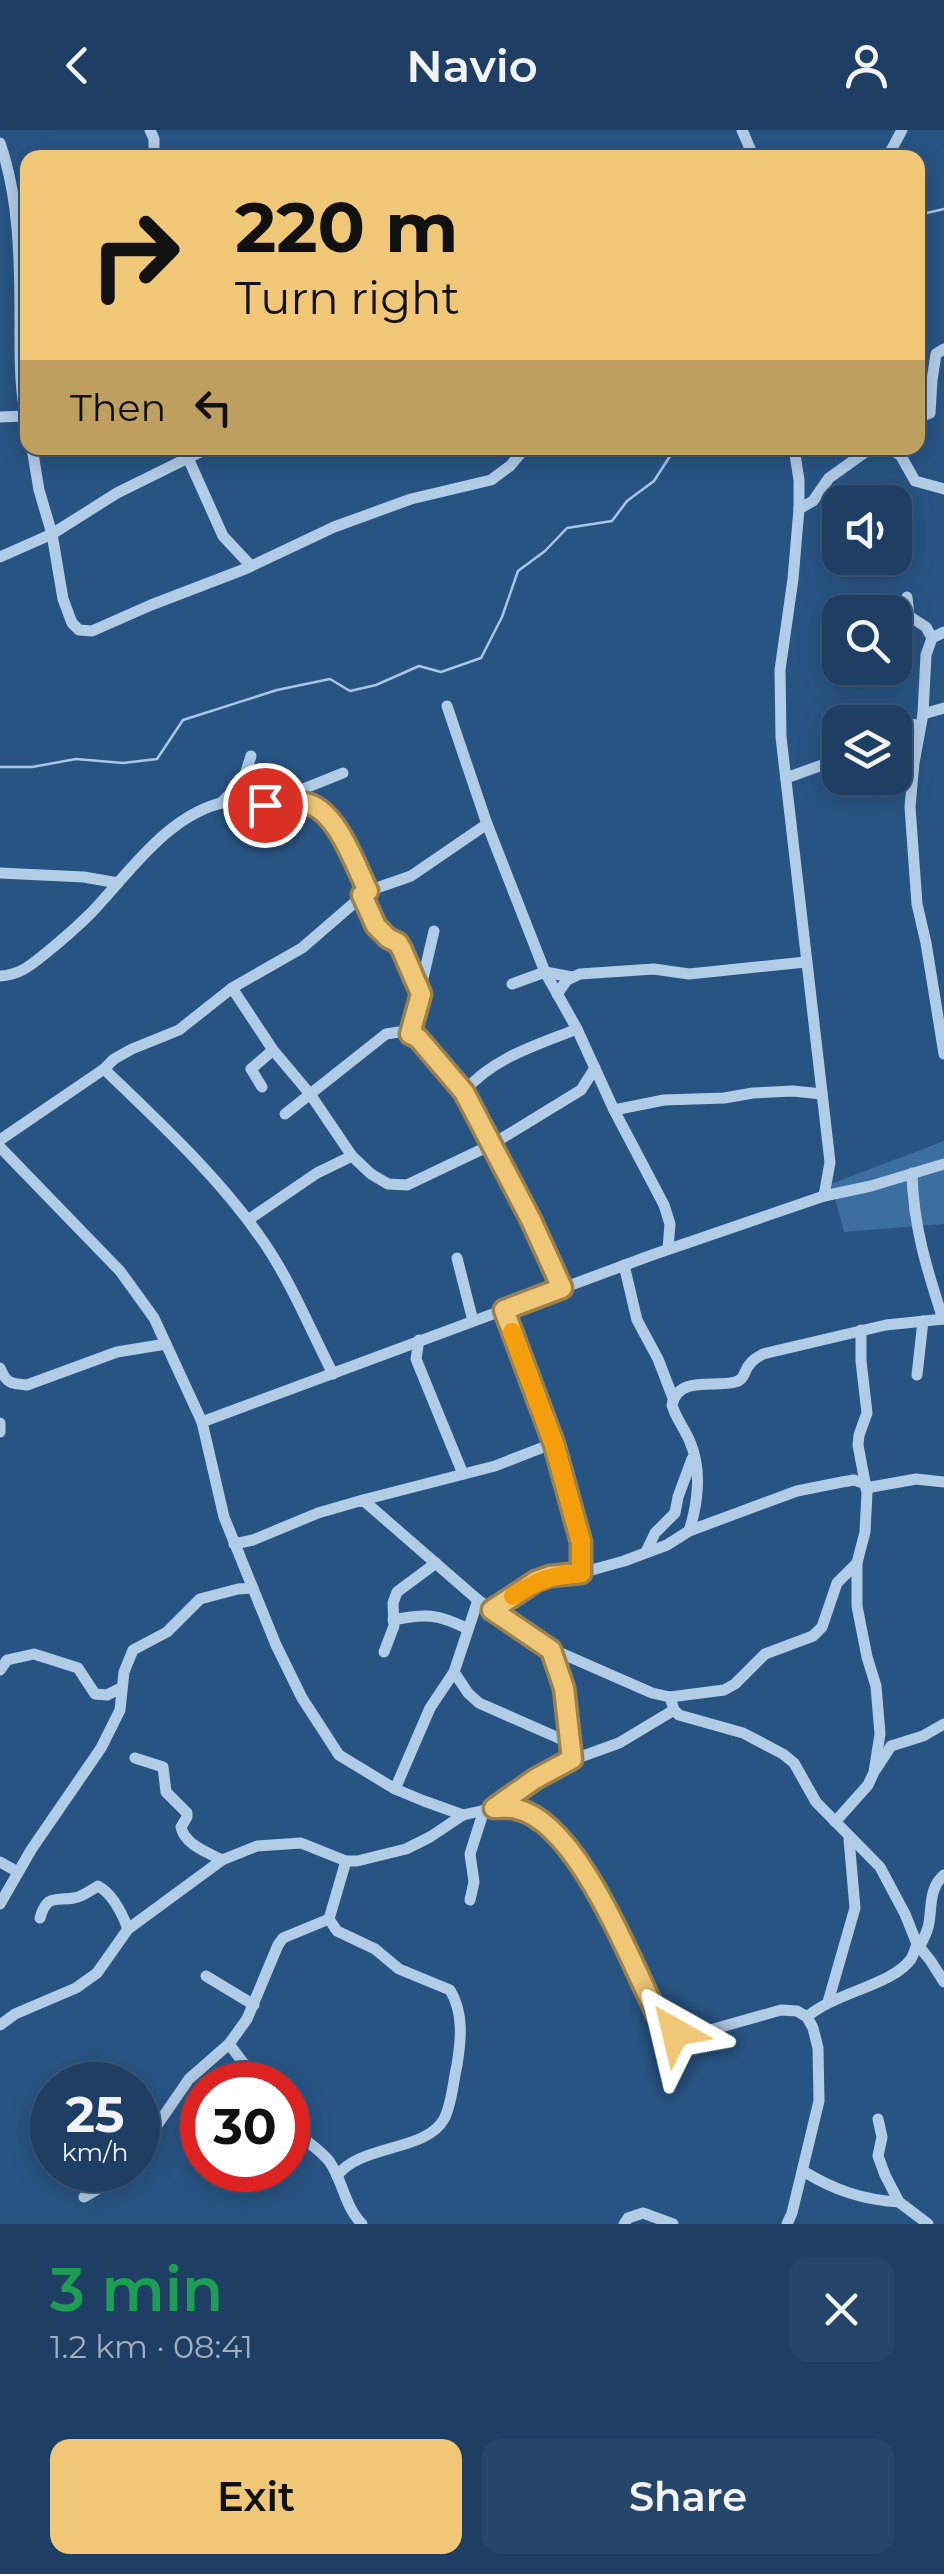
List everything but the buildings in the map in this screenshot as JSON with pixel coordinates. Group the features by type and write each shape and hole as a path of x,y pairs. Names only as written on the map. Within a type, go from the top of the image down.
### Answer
{"street":[{"path":"0,142 18,244 20,284"},
{"path":"925,417 930,414 936,354 944,349"},
{"path":"33,455 64,599 72,623 79,630 92,632 334,527 410,499 490,480 519,455"},
{"path":"0,558 52,534 117,493 194,455"},
{"path":"795,455 799,510 780,670 780,737 830,1162 824,1196"},
{"path":"799,510 813,501 829,478 861,455"},
{"path":"900,455 915,481 944,489"},
{"path":"188,458 223,536 251,566"},
{"path":"912,618 938,635 926,656 922,720 911,785 913,865 944,1048"},
{"path":"446,706 545,972 664,1204 670,1224 668,1250"},
{"path":"912,720 922,720 944,708"},
{"path":"0,976 15,975 28,968 91,912 158,839 222,802 243,781 251,756"},
{"path":"786,778 822,765"},
{"path":"265,805 344,773"},
{"path":"222,802 301,802 326,814 340,834 376,926 398,943 421,994"},
{"path":"463,1815 395,1789 339,1755 302,1698 276,1645 218,1498 202,1422 154,1318 120,1271 0,1144 114,1059 179,1030 232,988 302,948 365,893 411,876 487,824"},
{"path":"0,874 84,877 118,883"},
{"path":"410,1034 434,931"},
{"path":"512,984 545,972 572,976 654,969 688,974 806,962"},
{"path":"557,994 572,976"},
{"path":"232,988 352,1156 388,1184 406,1185 491,1145 581,1090 595,1068"},
{"path":"464,1092 478,1075 495,1065 577,1029"},
{"path":"285,1114 386,1034 398,1032 418,1038 464,1092 562,1288"},
{"path":"262,1087 251,1069 273,1050"},
{"path":"104,1069 179,1140 248,1220 268,1248 333,1374"},
{"path":"614,1110 664,1100 724,1098 753,1092 822,1094"},
{"path":"248,1220 317,1174 352,1156"},
{"path":"202,1422 624,1265 824,1196 944,1164"},
{"path":"673,1398 680,1390 696,1384 738,1381 747,1366 763,1354 862,1330 944,1319 913,1210 912,1174"},
{"path":"457,1258 473,1321"},
{"path":"624,1265 638,1320 658,1360 673,1398 674,1414 694,1454 696,1508 689,1531"},
{"path":"504,1310 554,1444 581,1542 581,1573"},
{"path":"917,1375 923,1321"},
{"path":"862,1330 867,1414 858,1445 866,1486 857,1606 879,1708 880,1734 874,1772"},
{"path":"418,1340 415,1355 420,1371 463,1474"},
{"path":"0,1368 4,1384 26,1384 116,1352 166,1344"},
{"path":"0,1423 0,1432"},
{"path":"234,1544 318,1513 496,1466 554,1444"},
{"path":"646,1552 655,1533 675,1513 694,1454"},
{"path":"492,1610 536,1581 624,1561 667,1545 689,1531 797,1492 854,1480 866,1486 916,1479 944,1482"},
{"path":"363,1500 478,1600 551,1650 652,1693 688,1718 743,1734 784,1754 834,1822 880,1867 918,1946 944,1982"},
{"path":"384,1652 394,1626 393,1603 397,1592 436,1563"},
{"path":"470,1900 474,1882 470,1854 489,1809 572,1759 618,1743 672,1704 735,1684 765,1654 813,1636 822,1627 837,1584 858,1564"},
{"path":"0,1904 101,1748 120,1710 126,1661 134,1650 167,1632 194,1603 209,1595 254,1588"},
{"path":"395,1789 430,1708 454,1672 478,1600"},
{"path":"394,1620 430,1614 468,1629"},
{"path":"551,1650 564,1688 572,1759"},
{"path":"0,1670 7,1660 34,1654 78,1668 94,1694 107,1696 121,1688"},
{"path":"454,1672 480,1703 570,1743"},
{"path":"834,1822 864,1791 892,1746 944,1724"},
{"path":"135,1758 162,1767 166,1792 187,1812 182,1834 222,1860"},
{"path":"0,2025 15,2014 76,1988 97,1972 128,1929 222,1860 257,1846 300,1843 346,1861 371,1858 406,1849 463,1815 516,1808 562,1838 588,1877 667,2027 696,2034 781,2010 807,2017 818,2048 819,2101 790,2220"},
{"path":"828,2002 855,1908 850,1839"},
{"path":"329,1919 346,1861"},
{"path":"0,1862 18,1872"},
{"path":"807,2017 828,2002 878,1981 910,1959 929,1924 933,1891 944,1875"},
{"path":"40,1918 42,1908 50,1901 79,1897 98,1886 106,1890 128,1929"},
{"path":"160,2121 189,2078 229,2044 254,2006 283,1938 329,1919"},
{"path":"329,1919 337,1931 375,1949 399,1969 450,1990 461,2024 445,2118 429,2133 347,2164 337,2176"},
{"path":"206,1976 254,2006"},
{"path":"229,2044 243,2062"},
{"path":"878,2118 882,2138 878,2158 899,2202 928,2224"},
{"path":"310,2145 330,2162 350,2208 362,2224"},
{"path":"803,2171 836,2190 899,2202"},
{"path":"84,2196 91,2192"},
{"path":"624,2224 628,2218 643,2213 673,2224"}],"shaded area":[{"path":"944,1141 944,1224 844,1232 831,1184"}],"waterway":[{"path":"925,213 944,209"},
{"path":"0,767 32,767 76,759 123,763 157,759 183,720 277,690 330,679 350,691 376,685 419,666 441,672 481,658 502,617 518,571 567,528 612,521 627,501 654,481 671,455"}],"slow traffic":[{"path":"512,1332 554,1444 581,1542 581,1573 550,1576 513,1596"}],"route":[{"path":"265,805 314,805 340,834 368,891 362,895 376,926 398,943 421,994 410,1034 418,1038 464,1092 562,1288 504,1310 554,1444 581,1542 581,1573 536,1581 492,1610 551,1650 568,1706 572,1759 494,1808 516,1808 532,1815 562,1838 588,1877 660,2020 675,2032"}]}
